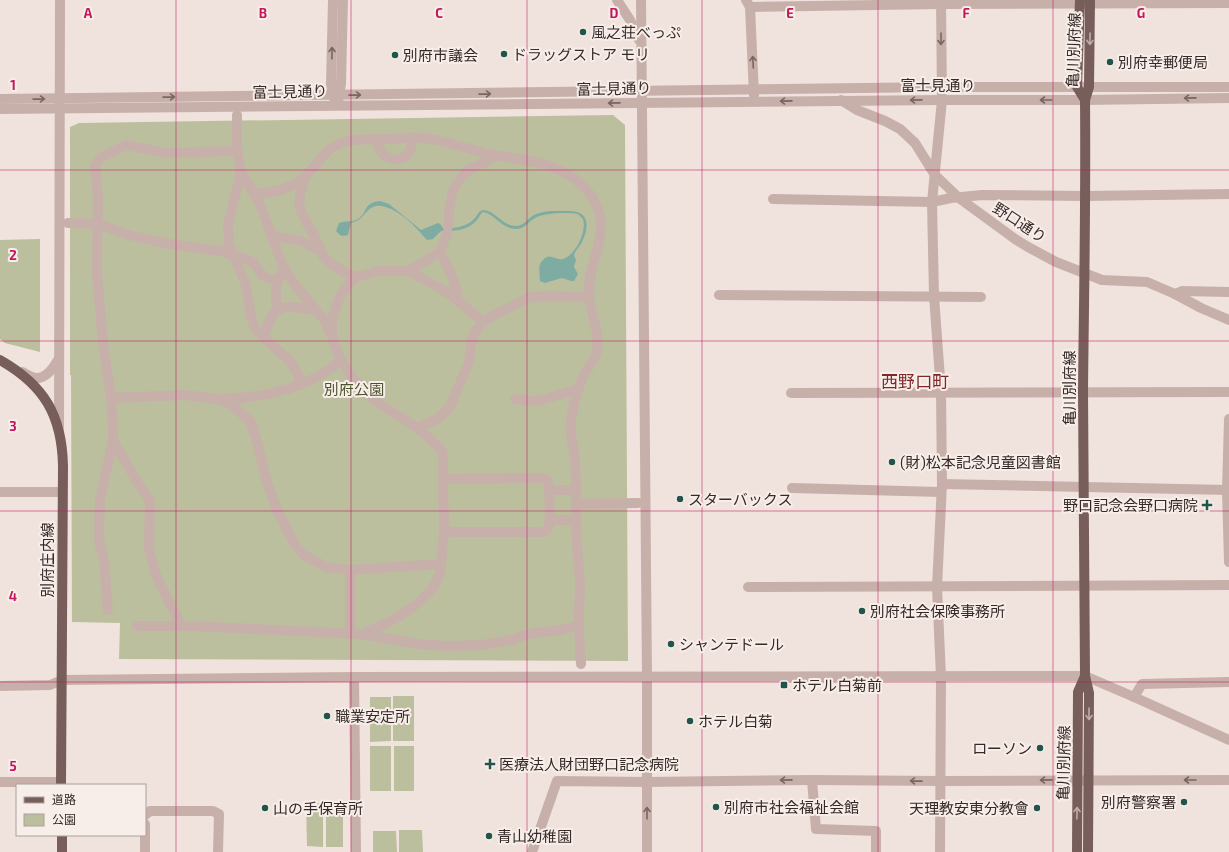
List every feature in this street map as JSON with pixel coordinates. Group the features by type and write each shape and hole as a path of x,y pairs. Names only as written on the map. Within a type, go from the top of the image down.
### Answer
{"main road":[{"name":"亀川別府線","path":"1085,2 1077,87 1085,100"},
{"name":"亀川別府線","path":"1085,2 1089,87 1085,100 1086,247 1084,273 1083,392 1085,676 1089,693 1088,852"},
{"name":"別府庄内線","path":"0,360 18,371 41,392 53,413 59,431 62,458 62,680 59,784"},
{"name":"亀川別府線","path":"1077,852 1078,692 1085,676"},
{"path":"62,836 62,852"}],"street":[{"path":"59,431 61,103 60,0"},
{"path":"333,0 331,84 336,95 336,105"},
{"path":"336,95 341,84 343,0"},
{"path":"617,0 630,20 638,37 641,48"},
{"path":"641,0 648,677 647,852"},
{"path":"940,852 942,781 941,677 937,587 941,488 941,392 934,296 932,202 942,100 941,2"},
{"path":"754,101 748,4 941,2 1229,3"},
{"path":"0,99 61,103 336,95 829,89 1229,87"},
{"name":"野口通り","path":"829,89 842,101 857,110 885,121 900,129 914,143 935,175 959,198 1022,243 1056,262 1102,280 1147,282 1229,320"},
{"name":"富士見通り","path":"0,109 61,103 336,105 1229,98"},
{"path":"237,114 237,151 240,172 228,230 229,244 246,285 251,317 255,328 289,360 297,372 301,385"},
{"path":"254,194 285,189 305,177 332,148 348,140 362,138 424,138 493,155 533,161 561,170 574,177 589,193 598,210 601,228 600,242 589,282 589,298 598,336 595,356 578,389 571,424 571,443 575,460 576,520 580,588 579,624 581,664"},
{"path":"377,139 378,147 385,156 397,160 406,157 409,153 411,138"},
{"path":"108,610 104,561 100,545 99,532 100,500 113,440 111,398 102,343 97,273 98,187 95,166 100,158 126,145 165,153 237,151"},
{"path":"409,271 440,252 447,230 453,188 468,171 487,161 493,155"},
{"path":"240,172 260,204 283,267 296,286 325,321 341,360 359,386 366,394 385,408 404,418 417,428 442,451 444,532 438,580 430,591 406,612 375,629 362,634"},
{"path":"305,177 300,195 299,206 315,237 322,256 331,264 348,274 357,277"},
{"path":"773,199 932,202 982,194 1085,196 1229,194"},
{"path":"68,223 98,224 129,235 168,244 220,251 249,260 254,263 263,276 276,281"},
{"path":"272,236 302,241 319,250"},
{"path":"440,252 452,274 458,301"},
{"path":"277,310 276,281 283,267"},
{"path":"332,338 332,321 337,302 346,285 357,277 378,271 409,271 440,287 483,322"},
{"path":"1175,294 1182,291 1229,292"},
{"path":"719,295 981,297"},
{"path":"417,428 437,419 450,407 469,362 471,342 474,333 483,322 530,297 547,296 589,298"},
{"path":"264,338 271,317 277,310 283,307 292,306 316,310"},
{"path":"18,371 33,378 41,377 52,370 60,356"},
{"path":"111,398 185,395 216,399 254,397 301,385 324,373 341,360"},
{"path":"515,399 530,401 541,400 578,389"},
{"path":"791,393 1229,392"},
{"path":"216,399 231,404 250,421 256,438 267,482 277,510 295,545 304,555 326,566 350,570 441,564"},
{"path":"1229,420 1229,562"},
{"path":"113,440 150,501 149,550 156,575 181,626"},
{"path":"443,479 543,478 549,484 550,520 547,530 543,532 444,532"},
{"path":"792,488 1084,488 1228,490"},
{"path":"549,490 576,490"},
{"path":"0,492 62,492"},
{"path":"576,504 638,503"},
{"path":"550,520 576,520"},
{"path":"350,570 350,634"},
{"path":"748,587 1229,585"},
{"path":"137,626 181,626 362,634 432,646 482,645 512,640 534,633 562,630 579,624"},
{"path":"0,686 50,685 62,680 354,677 1085,676 1134,696 1229,740"},
{"path":"354,677 356,852"},
{"path":"1134,696 1142,684 1229,682"},
{"path":"812,780 816,830 876,831 876,852"},
{"path":"532,852 557,781 1229,780"},
{"path":"0,782 59,784"},
{"path":"146,814 150,811 213,811 219,814 218,852"},
{"path":"145,836 145,852"}],"green space":[{"name":"別府公園","path":"613,115 625,125 628,661 119,659 120,623 72,622 70,127 79,123"},
{"path":"40,239 40,352 5,343 0,339 0,240"},
{"path":"393,696 414,696 414,741 393,741"},
{"path":"370,697 391,697 391,741 370,742"},
{"path":"370,746 391,746 391,791 370,791"},
{"path":"394,746 414,746 414,791 394,791"},
{"path":"306,803 323,803 323,847 307,846"},
{"path":"343,803 343,847 326,847 326,804"},
{"path":"399,830 422,830 423,852 399,852"},
{"path":"373,831 396,831 397,852 373,852"}],"water":[{"path":"380,201 389,204 421,230 438,223 443,228 463,226 484,210 493,213 507,224 516,226 522,225 533,215 544,212 574,211 580,213 584,216 587,224 585,236 574,255 576,261 574,267 578,274 574,281 562,278 545,283 540,281 539,269 541,262 546,258 550,257 563,259 568,257 576,248 582,236 584,224 583,219 578,214 557,213 541,216 534,218 522,228 516,229 502,224 491,215 483,212 476,221 468,227 455,231 441,231 433,239 427,240 402,216 384,206 378,206 373,207 359,220 351,223 348,235 340,235 336,231 339,223 358,219 364,214 368,206 374,202"}],"place":[{"name":"風之荘べっぷ","path":"583,32"},
{"name":"ドラッグストア モリ","path":"504,54"},
{"name":"別府市議会","path":"395,55"},
{"name":"別府幸郵便局","path":"1110,62"},
{"name":"(財)松本記念児童図書館","path":"892,462"},
{"name":"スターバックス","path":"680,499"},
{"name":"野口記念会野口病院","path":"1207,505"},
{"name":"別府社会保険事務所","path":"862,611"},
{"name":"シャンテドール","path":"671,644"},
{"name":"ホテル白菊前","path":"784,685"},
{"name":"職業安定所","path":"327,716"},
{"name":"ホテル白菊","path":"690,721"},
{"name":"ローソン","path":"1040,748"},
{"name":"医療法人財団野口記念病院","path":"490,764"},
{"name":"別府警察署","path":"1184,802"},
{"name":"別府市社会福祉会館","path":"716,807"},
{"name":"山の手保育所","path":"265,808"},
{"name":"天理教安東分教會","path":"1037,808"},
{"name":"青山幼稚園","path":"489,836"}],"district":[{"name":"西野口町","path":"915,381"}]}
